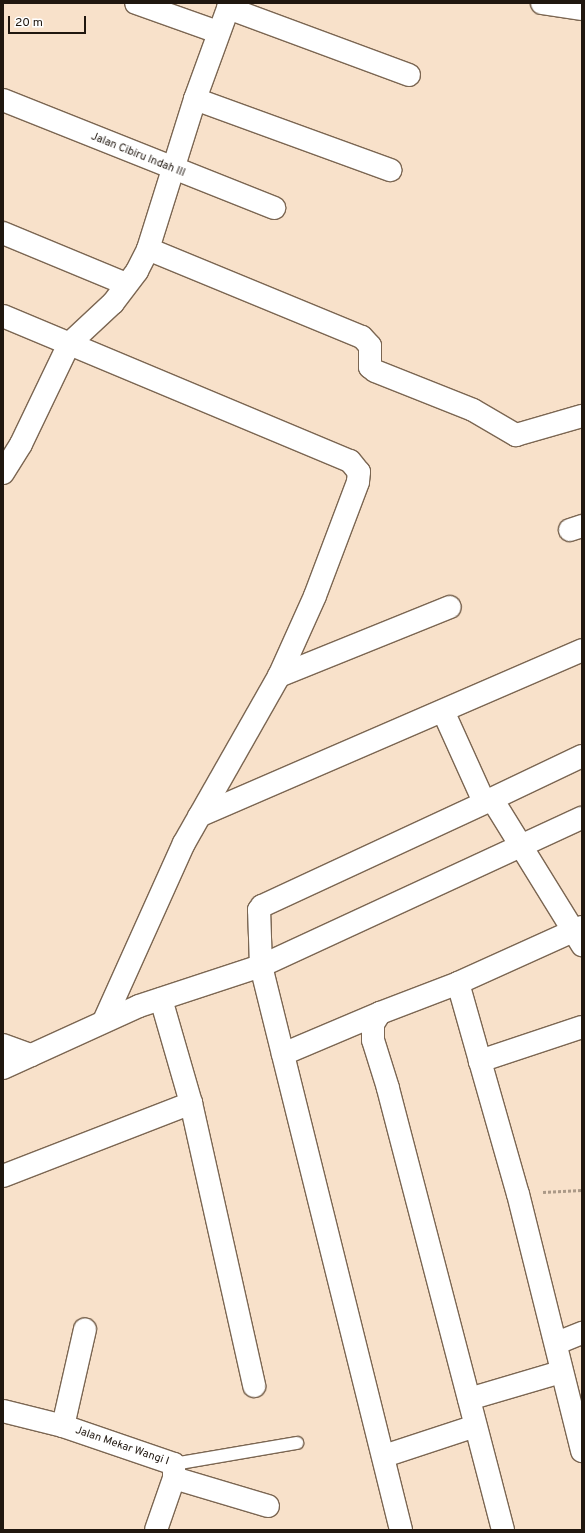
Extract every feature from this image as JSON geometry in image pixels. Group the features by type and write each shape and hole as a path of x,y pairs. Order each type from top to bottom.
{"street":[{"path":"136,3 218,32"},
{"path":"542,3 582,9"},
{"path":"3,473 21,444 69,344 113,303 148,249 195,98 218,32 229,6 409,75"},
{"path":"195,98 390,170"},
{"name":"Jalan Cibiru Indah III","path":"3,100 274,208"},
{"path":"3,233 126,284"},
{"path":"148,249 362,337 370,346 370,367 375,371 473,410 516,435 582,416"},
{"path":"3,316 350,462 359,472 358,482 315,596 279,676 199,816 104,1021"},
{"path":"279,676 450,607"},
{"path":"199,816 582,650"},
{"path":"283,1054 380,1013 580,934 522,844 488,800 443,711"},
{"path":"401,1530 384,1456 260,966 259,910 262,906 582,756"},
{"path":"3,1068 104,1021 160,999 260,966 522,844 582,818"},
{"path":"458,983 518,1194 557,1343 561,1372 582,1451"},
{"path":"160,999 191,1103 254,1386"},
{"path":"380,1013 372,1024 373,1040 388,1088 503,1530"},
{"path":"480,1060 582,1027"},
{"path":"3,1045 31,1055"},
{"path":"3,1176 191,1103"},
{"path":"63,1426 84,1329"},
{"path":"557,1343 582,1333"},
{"path":"469,1399 561,1372"},
{"name":"Jalan Mekar Wangi I","path":"3,1411 63,1426 174,1471 156,1530"},
{"path":"384,1456 475,1426"},
{"path":"174,1471 268,1506"}],"lane":[{"path":"174,1471 297,1443"}],"path":[{"path":"518,1194 582,1190"}]}
